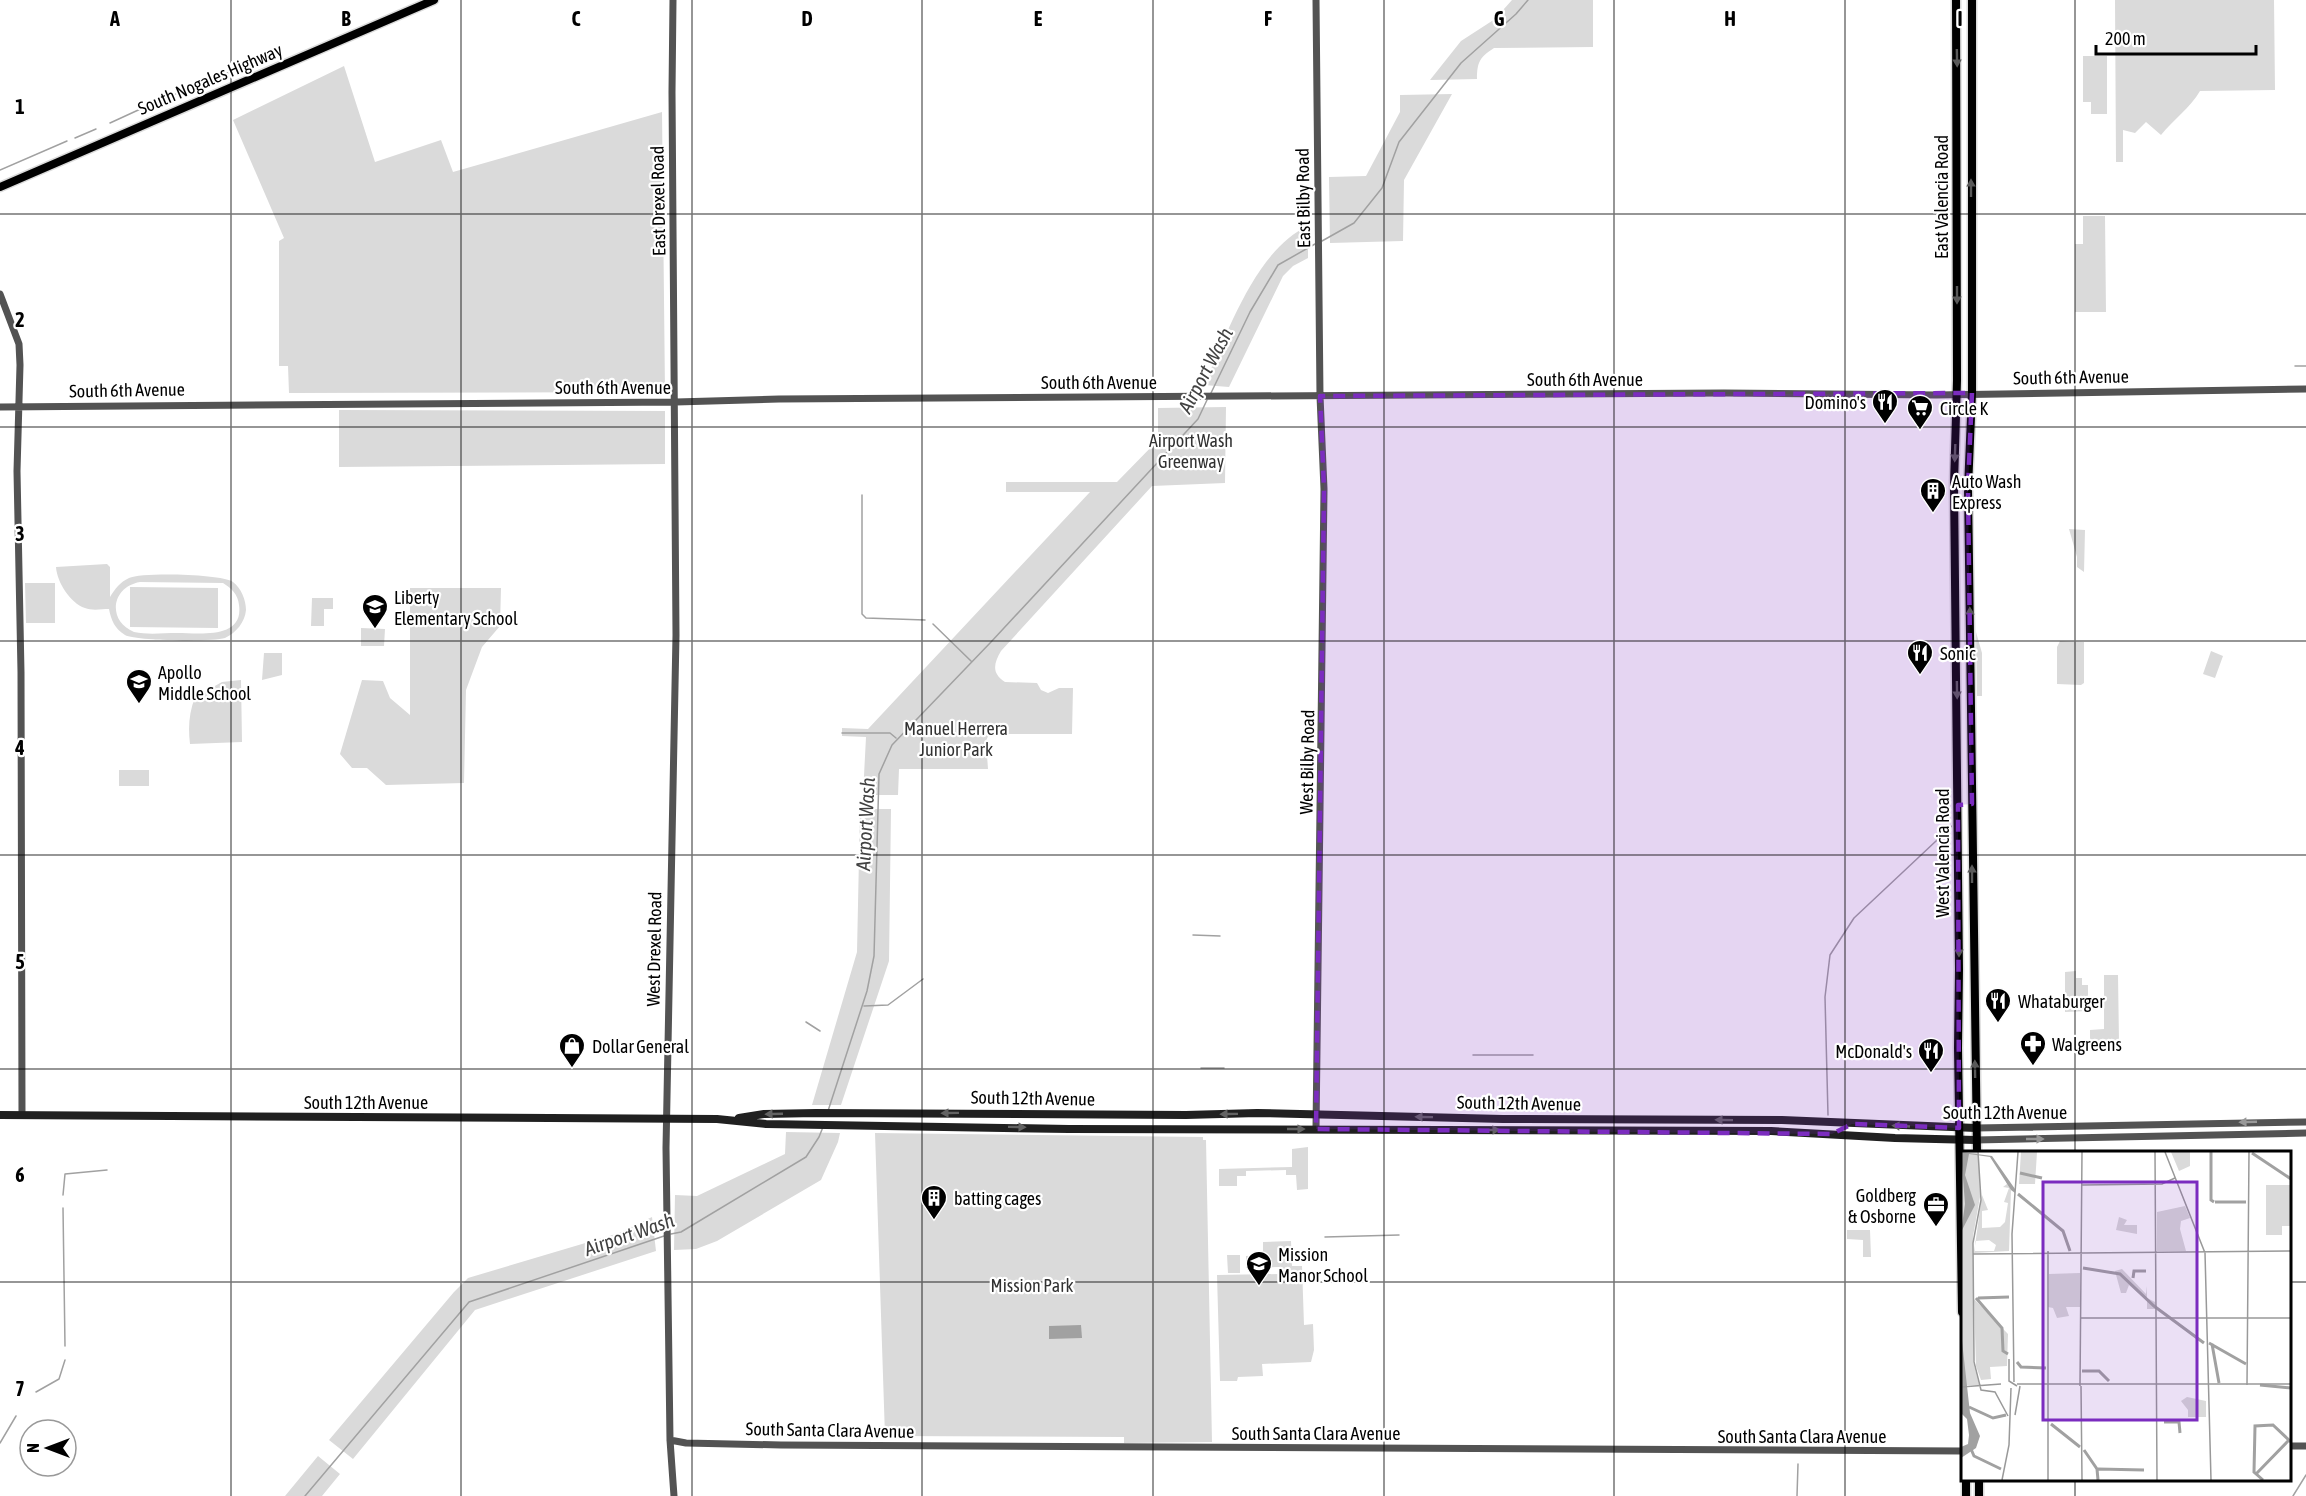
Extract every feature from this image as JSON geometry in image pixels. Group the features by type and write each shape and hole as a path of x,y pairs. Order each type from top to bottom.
{"main road":[{"name":"South Nogales Highway","path":"0,187 434,0"},
{"name":"East Valencia Road","path":"1956,0 1957,394"},
{"name":"East Valencia Road","path":"1972,0 1972,393"},
{"path":"1957,217 1971,217"},
{"name":"West Valencia Road","path":"1972,393 1968,488 1977,1151"},
{"name":"West Valencia Road","path":"1957,394 1954,485 1961,1255"},
{"path":"1958,804 1972,804"},
{"path":"1959,969 1973,969"},
{"name":"South 12th Avenue","path":"732,1120 764,1114 816,1113 1317,1114 1503,1119 1748,1120 1976,1128"},
{"path":"1207,1114 1207,1129"},
{"name":"South 12th Avenue","path":"0,1115 666,1119 732,1120 766,1124 1207,1129 1772,1131 1976,1140"},
{"path":"1832,1134 1845,1130 1848,1123"}],"street":[{"name":"East Drexel Road","path":"673,0 676,402"},
{"name":"East Bilby Road","path":"1316,0 1320,396"},
{"path":"0,294 19,344 20,407 17,471 21,690 22,1115"},
{"name":"South 6th Avenue","path":"0,407 676,402 780,399 1957,394 2306,390"},
{"name":"West Bilby Road","path":"1316,1129 1324,489 1320,396"},
{"name":"West Drexel Road","path":"674,1496 670,1440 666,1119 676,646 676,402"},
{"name":"South 12th Avenue","path":"1976,1128 2306,1122"},
{"name":"South 12th Avenue","path":"1976,1140 2306,1133"},
{"name":"South Santa Clara Avenue","path":"670,1440 686,1443 781,1445 1961,1451"}],"highlighted area":[{"path":"1972,393 1968,488 1972,804 1958,805 1959,1128 1852,1124 1832,1134 1316,1129 1324,489 1320,396"}],"green space":[{"path":"1512,0 1593,0 1593,47 1494,48 1480,60 1477,79 1430,80 1461,41 1495,19"},
{"path":"2115,0 2274,0 2275,90 2200,91 2161,135 2146,122 2135,133 2123,130 2123,162 2116,162"},
{"path":"2083,56 2107,56 2107,114 2091,114 2091,102 2083,102"},
{"path":"344,66 375,162 441,140 453,172 662,112 665,392 289,393 288,366 279,366 279,241 284,238 233,120"},
{"path":"1452,94 1404,180 1403,241 1330,243 1329,177 1366,176 1400,112 1400,95"},
{"path":"2083,216 2105,216 2106,312 2075,312 2075,244 2083,244"},
{"name":"Airport Wash Greenway","path":"1308,226 1308,258 1293,266 1283,276 1229,387 1204,385 1233,319 1258,274 1289,238"},
{"name":"Airport Wash Greenway","path":"1226,407 1225,483 1152,486 999,655 995,668 997,675 1005,682 1037,683 1041,690 1048,693 1059,688 1073,688 1072,734 1007,734 996,731 989,734 986,741 988,769 899,769 898,795 863,795 866,737 842,736 842,728 868,729 1090,492 1006,492 1006,482 1117,482 1158,440 1158,408"},
{"path":"339,410 665,411 665,464 339,467"},
{"path":"2069,529 2085,530 2084,572 2077,567 2077,557"},
{"path":"107,564 110,567 110,597 123,582 137,576 182,575 226,579 233,582 241,591 246,610 244,619 233,633 225,638 174,640 132,637 125,635 116,627 109,609 88,609 74,602 62,585 56,567","holes":["140,582 223,583 236,595 239,616 234,624 218,632 150,634 134,632 125,627 116,613 118,597 123,590"]},
{"path":"25,583 55,583 55,623 26,623"},
{"path":"130,587 218,588 218,628 130,627"},
{"path":"410,588 501,588 500,626 482,647 466,690 464,783 386,785 367,768 352,768 340,754 362,680 383,681 390,698 410,715"},
{"path":"312,598 333,598 333,609 324,609 324,626 311,626"},
{"path":"361,628 385,629 384,646 361,646"},
{"path":"1976,632 1982,653 1982,696 1977,696"},
{"path":"2060,641 2084,642 2084,683 2081,685 2057,684 2057,647"},
{"path":"2211,651 2223,656 2215,678 2203,674"},
{"path":"264,653 282,653 282,675 262,680"},
{"path":"241,680 242,742 190,744 191,709 195,697 222,682"},
{"path":"119,770 149,770 149,786 119,786"},
{"path":"860,809 891,809 889,961 841,1105 812,1105 857,952"},
{"path":"2076,971 2076,978 2082,978 2082,985 2088,985 2088,1011 2065,1012 2065,972"},
{"path":"2104,975 2118,975 2119,1042 2090,1043 2090,1030 2104,1029"},
{"path":"786,1132 840,1133 821,1180 717,1241 696,1249 674,1250 675,1195 697,1196 785,1154"},
{"name":"Mission Park","path":"875,1133 1203,1137 1203,1140 1206,1140 1212,1442 1124,1443 1124,1437 885,1436"},
{"path":"1308,1147 1308,1189 1297,1190 1296,1175 1286,1175 1286,1170 1246,1171 1246,1176 1237,1176 1237,1186 1219,1186 1219,1169 1292,1167 1292,1149"},
{"path":"652,1217 656,1251 475,1310 353,1459 329,1440 468,1278 619,1233"},
{"path":"1847,1230 1870,1230 1871,1257 1863,1257 1863,1240 1847,1239"},
{"path":"1291,1241 1292,1266 1302,1266 1304,1325 1313,1324 1314,1350 1311,1362 1262,1364 1263,1376 1238,1377 1237,1381 1220,1381 1217,1275 1279,1274 1279,1267 1246,1268 1246,1256 1263,1255 1263,1242"},
{"path":"1227,1255 1240,1255 1240,1273 1228,1273"},
{"path":"318,1456 340,1474 322,1496 285,1496"}],"shaded area":[{"path":"1081,1325 1082,1338 1049,1339 1049,1326"}],"waterway":[{"name":"Airport Wash","path":"1322,241 1354,223 1382,188 1399,142 1461,63 1516,14 1528,0"},
{"path":"199,84 230,72"},
{"path":"155,102 189,89"},
{"path":"110,123 147,106"},
{"path":"75,138 96,129"},
{"path":"0,170 67,141"},
{"name":"Airport Wash","path":"1211,393 1250,312 1278,265 1315,244"},
{"path":"2295,366 2306,366"},
{"name":"Airport Wash","path":"828,1111 867,991 874,956 879,774 892,745 1198,419 1207,400"},
{"path":"862,495 862,614 866,618 925,620"},
{"path":"933,624 971,661"},
{"path":"842,733 890,733 896,738"},
{"path":"1828,1115 1825,997 1830,955 1854,918 1952,826"},
{"path":"1193,935 1220,936"},
{"path":"864,1006 888,1005 923,979"},
{"path":"806,1022 820,1031"},
{"path":"674,1051 686,1052"},
{"path":"1473,1055 1533,1055"},
{"path":"1201,1068 1224,1068"},
{"name":"Airport Wash","path":"671,1234 681,1232 806,1157 823,1127"},
{"path":"63,1195 65,1174 107,1170"},
{"path":"63,1208 65,1346"},
{"path":"1325,1237 1399,1235"},
{"name":"Airport Wash","path":"305,1496 469,1302 664,1236"},
{"path":"36,1392 59,1379 65,1360"},
{"path":"0,1443 16,1416"},
{"path":"1797,1496 1798,1464"},
{"path":"2293,1496 2306,1475"}],"place":[{"name":"Domino's","path":"1885,425"},
{"name":"Circle K","path":"1920,431"},
{"name":"Auto Wash Express","path":"1933,514"},
{"name":"Liberty Elementary School","path":"375,630"},
{"name":"Sonic","path":"1920,676"},
{"name":"Apollo Middle School","path":"139,705"},
{"name":"Whataburger","path":"1998,1024"},
{"name":"Walgreens","path":"2033,1067"},
{"name":"Dollar General","path":"572,1069"},
{"name":"McDonald's","path":"1931,1074"},
{"name":"batting cages","path":"934,1221"},
{"name":"Goldberg & Osborne","path":"1936,1228"},
{"name":"Mission Manor School","path":"1259,1287"}],"park label":[{"name":"Manuel Herrera Junior Park","path":"956,738"}]}
